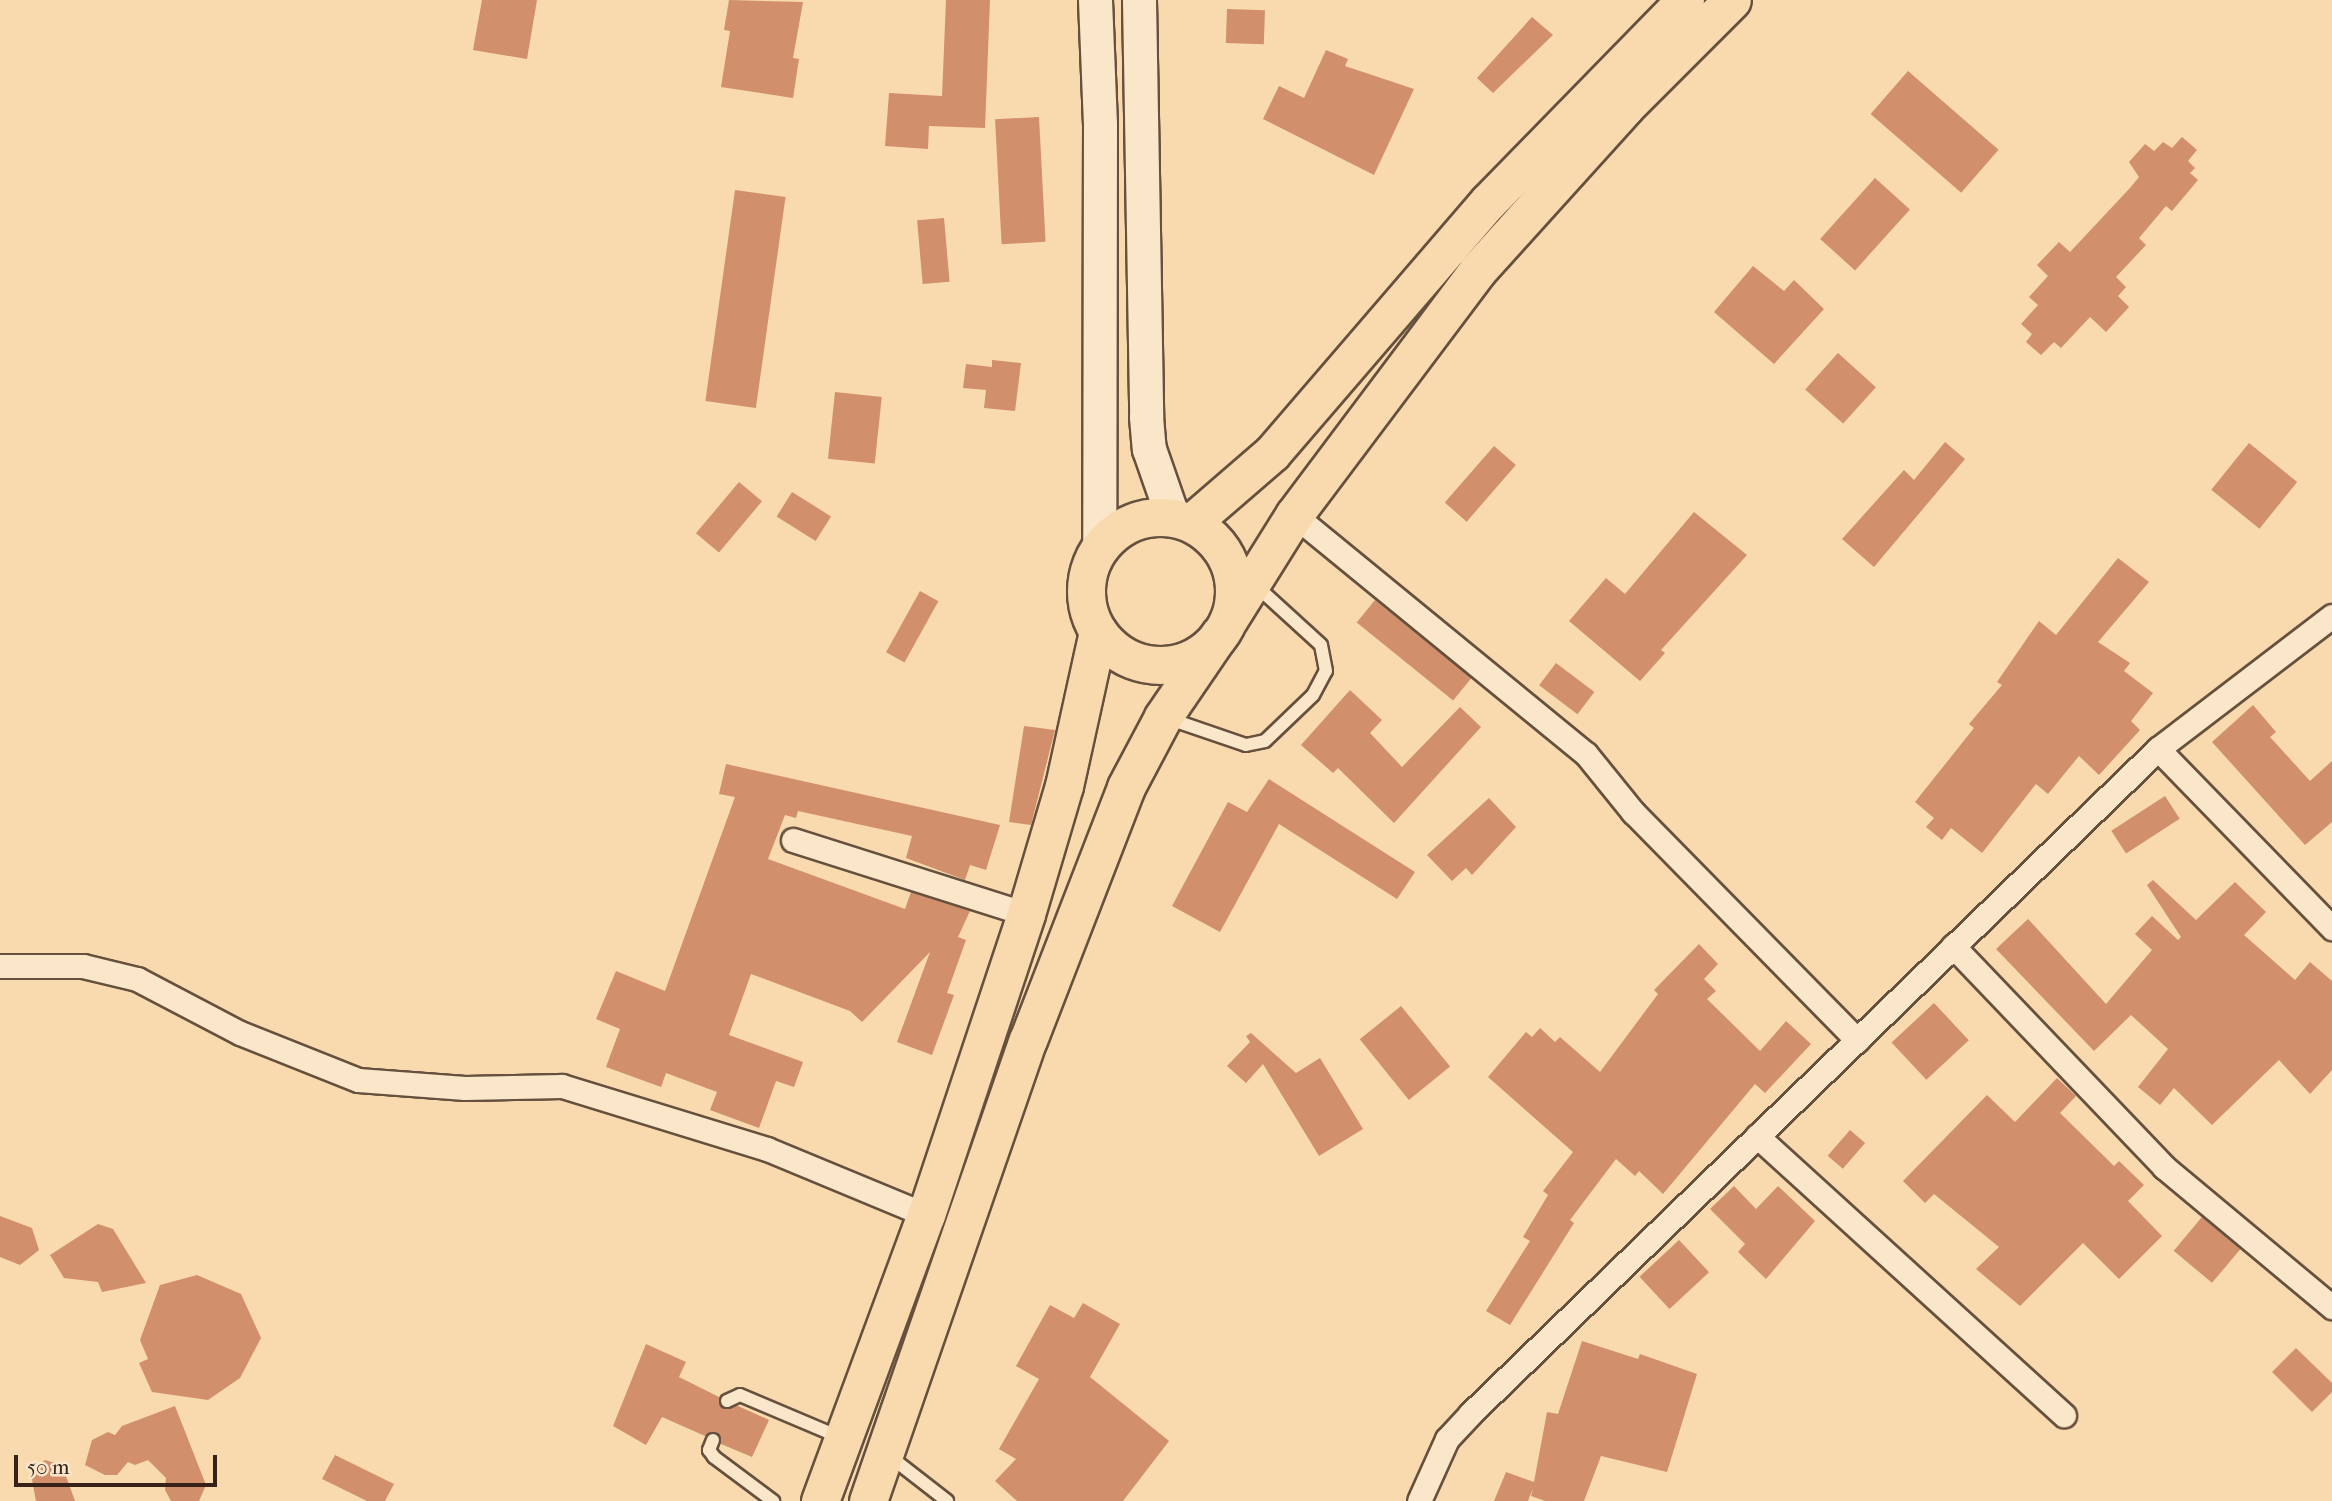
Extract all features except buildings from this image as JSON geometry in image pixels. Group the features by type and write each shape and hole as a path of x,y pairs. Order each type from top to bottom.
{"main road":[{"path":"1095,0 1100,124 1099,550 1088,576 1087,605 1098,632 1113,649 1157,665 1181,662 1202,652 1224,627 1234,582 1230,564 1207,533 1182,520 1149,449 1146,417 1139,0"},
{"path":"1099,550 1124,527 1182,520 1272,453 1488,202 1685,0"},
{"path":"868,1501 1028,1040 1126,787 1163,717 1224,627 1250,581 1294,515 1477,271 1625,107 1732,0"},
{"path":"820,1501 926,1215 1026,914 1064,786 1098,632"}],"street":[{"path":"1294,515 1586,754 1633,812 1857,1040"},
{"path":"1419,1501 1447,1439 1470,1414 1952,946 2158,749 2332,616"},
{"path":"2158,749 2332,928"},
{"path":"793,840 1026,914"},
{"path":"1952,946 2164,1167 2332,1307"},
{"path":"0,966 83,966 137,979 240,1033 358,1080 465,1088 562,1086 767,1149 926,1215"},
{"path":"1757,1136 2064,1415"}],"lane":[{"path":"1163,717 1246,745 1265,741 1312,695 1326,671 1321,645 1250,581"},
{"path":"727,1401 740,1395 843,1439"},
{"path":"712,1440 709,1450 714,1457 773,1501"},
{"path":"885,1453 947,1501"}]}
